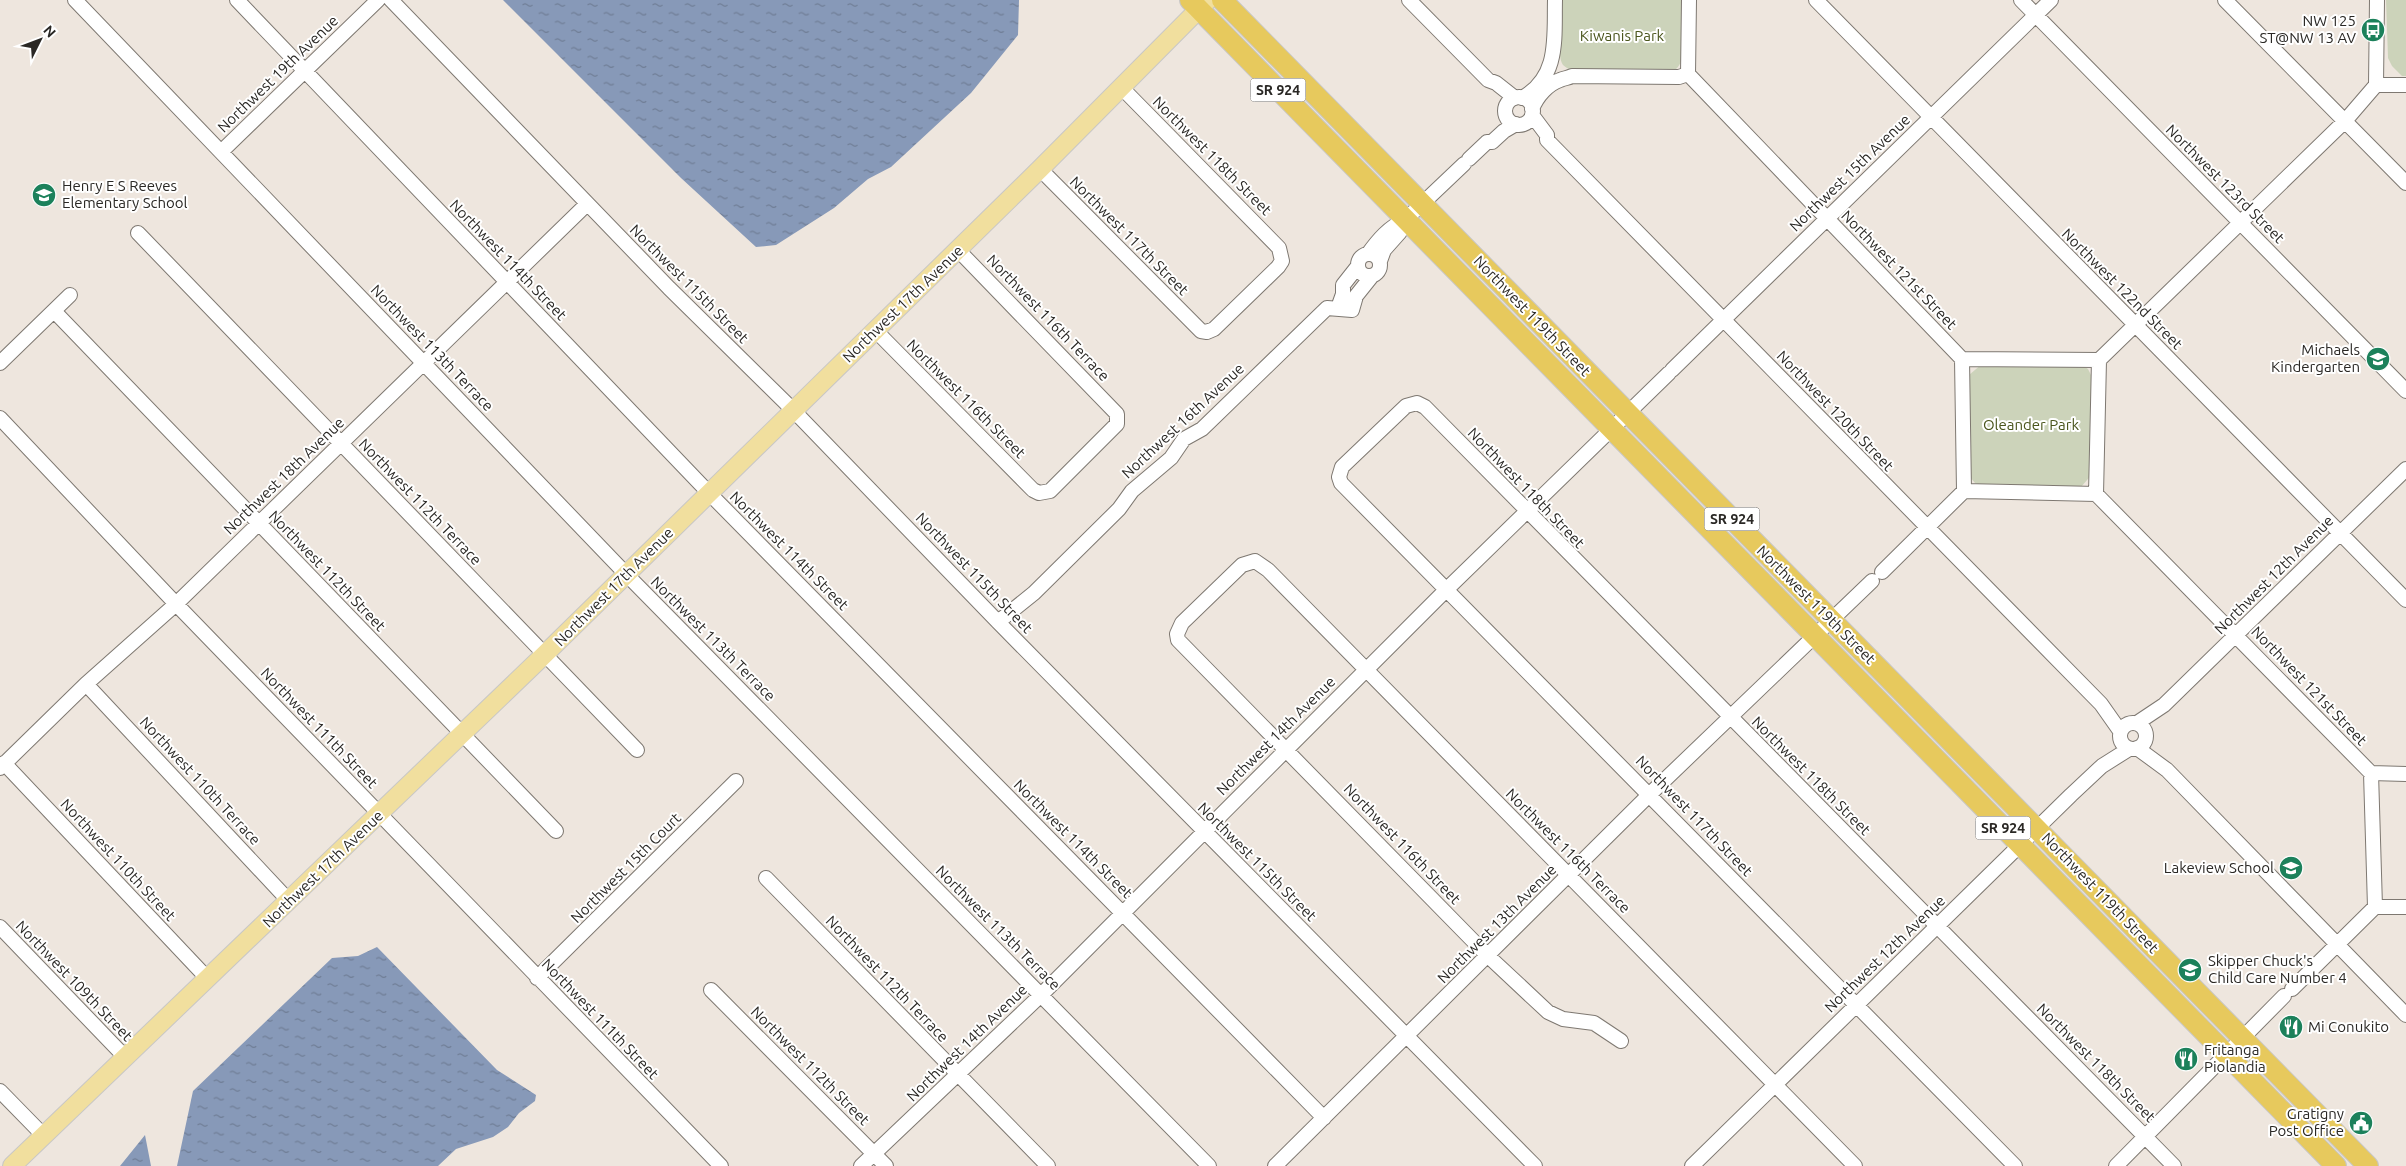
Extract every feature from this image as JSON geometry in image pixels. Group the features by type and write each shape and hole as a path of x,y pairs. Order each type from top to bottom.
{"highway":[{"name":"Northwest 119th Street","path":"1222,0 2368,1166"},
{"name":"Northwest 119th Street","path":"1199,3 1405,220 2336,1166"}],"main road":[{"name":"Northwest 17th Avenue","path":"12,1166 380,815 876,331 1121,87 1199,3"}],"street":[{"name":"Northwest 113th Terrace","path":"75,0 626,574 1210,1166"},
{"name":"Northwest 114th Street","path":"238,0 709,493 1324,1118"},
{"name":"Northwest 19th Avenue","path":"222,151 378,0"},
{"name":"Northwest 115th Street","path":"390,0 587,204 794,410 998,622 1535,1166"},
{"name":"Northwest 120th Street","path":"1410,0 1488,80 1496,83 1519,111 1547,135 1547,140 2406,1015"},
{"path":"1519,111 1545,78 1554,55 1555,0"},
{"path":"1519,111 1559,80 1572,76 1679,77 1688,74 1689,0"},
{"name":"Northwest 122nd Street","path":"1816,0 2406,600"},
{"name":"Northwest 123rd Street","path":"2021,0 2406,391"},
{"name":"Northwest 15th Avenue","path":"1627,413 2051,0"},
{"path":"2226,0 2406,183"},
{"path":"2099,360 1962,359 1964,491 2096,494 2099,360 2345,121 2376,86 2377,0"},
{"path":"1554,55 1562,69 1572,76"},
{"name":"Northwest 121st Street","path":"1688,74 1962,359"},
{"path":"2376,86 2406,85"},
{"name":"Northwest 118th Street","path":"1121,87 1280,248 1282,261 1278,267 1214,329 1208,332 1196,326"},
{"name":"Northwest 16th Avenue","path":"998,622 1034,593 1113,515 1132,491 1171,458 1184,439 1202,429 1332,308 1336,291 1343,287 1358,266 1360,260 1374,258 1384,250 1401,231 1405,220 1487,142 1492,142 1504,131 1519,111"},
{"name":"Northwest 117th Street","path":"1040,169 1196,326"},
{"name":"Northwest 18th Avenue","path":"2,766 86,684 176,604 587,204"},
{"name":"Northwest 112th Terrace","path":"138,233 342,442 544,655 638,750"},
{"name":"Northwest 116th Terrace","path":"958,250 1114,409 1118,418 1117,424 1050,491 1039,493 1033,490"},
{"name":"Northwest 16th Avenue","path":"1332,308 1352,310 1356,296 1380,269 1374,258"},
{"path":"1358,266 1364,275 1372,276"},
{"path":"1343,287 1356,296"},
{"path":"0,363 70,295"},
{"name":"Northwest 112th Street","path":"54,312 556,831"},
{"name":"Northwest 116th Street","path":"876,331 1033,490"},
{"name":"Northwest 117th Street","path":"1425,407 1417,402 1406,406 1342,467 1338,477 2015,1166"},
{"name":"Northwest 118th Street","path":"1425,407 2174,1166"},
{"name":"Northwest 14th Avenue","path":"861,1166 1041,995 1286,748 1627,413"},
{"name":"Northwest 111th Street","path":"0,418 176,604 721,1166"},
{"name":"Northwest 12th Avenue","path":"1694,1165 2406,469"},
{"name":"Northwest 13th Avenue","path":"1275,1166 1650,794 1832,621 1926,526 1964,491"},
{"name":"Northwest 121st Street","path":"2096,494 2371,772"},
{"name":"Northwest 116th Terrace","path":"1255,560 1268,570 1367,669 1856,1166"},
{"name":"Northwest 116th Street","path":"1255,560 1242,565 1182,623 1177,634 1178,640 1488,955 1548,1012 1563,1020 1594,1023 1621,1041"},
{"name":"Northwest 110th Terrace","path":"86,684 289,901"},
{"name":"Northwest 110th Street","path":"2,766 208,979"},
{"path":"2116,1166 2375,906 2371,772 2406,774"},
{"name":"Northwest 15th Court","path":"538,978 736,780"},
{"name":"Northwest 112th Terrace","path":"766,878 1048,1166"},
{"path":"2375,906 2406,907"},
{"name":"Northwest 109th Street","path":"0,927 126,1058"},
{"name":"Northwest 112th Street","path":"711,990 886,1166"},
{"path":"0,1090 44,1136"}],"green space":[{"name":"Kiwanis Park","path":"1560,0 1684,0 1685,38 1680,65 1675,70 1578,71 1566,67 1563,65 1560,53"},
{"path":"2386,0 2406,0 2406,76 2402,76 2392,66 2388,58"},
{"name":"Oleander Park","path":"1982,364 2082,365 2088,369 2092,377 2094,472 2081,487 1984,486 1975,483 1970,477 1969,375"}],"water":[{"path":"503,0 1019,0 1018,35 971,93 891,167 868,179 834,208 776,245 756,247 681,178"},
{"path":"377,947 497,1070 536,1095 535,1101 519,1113 508,1127 493,1137 456,1149 438,1166 177,1166 193,1091 332,958 358,956"},
{"path":"145,1135 151,1166 120,1166"}],"place":[{"name":"NW 125 ST@NW 13 AV","path":"2373,30"},
{"name":"Henry E S Reeves Elementary School","path":"44,195"},
{"name":"Michaels Kindergarten","path":"2378,359"},
{"name":"Lakeview School","path":"2291,868"},
{"name":"Skipper Chuck's Child Care Number 4","path":"2190,970"},
{"name":"Mi Conukito","path":"2291,1027"},
{"name":"Fritanga Piolandia","path":"2186,1059"},
{"name":"Gratigny Post Office","path":"2361,1123"}]}
